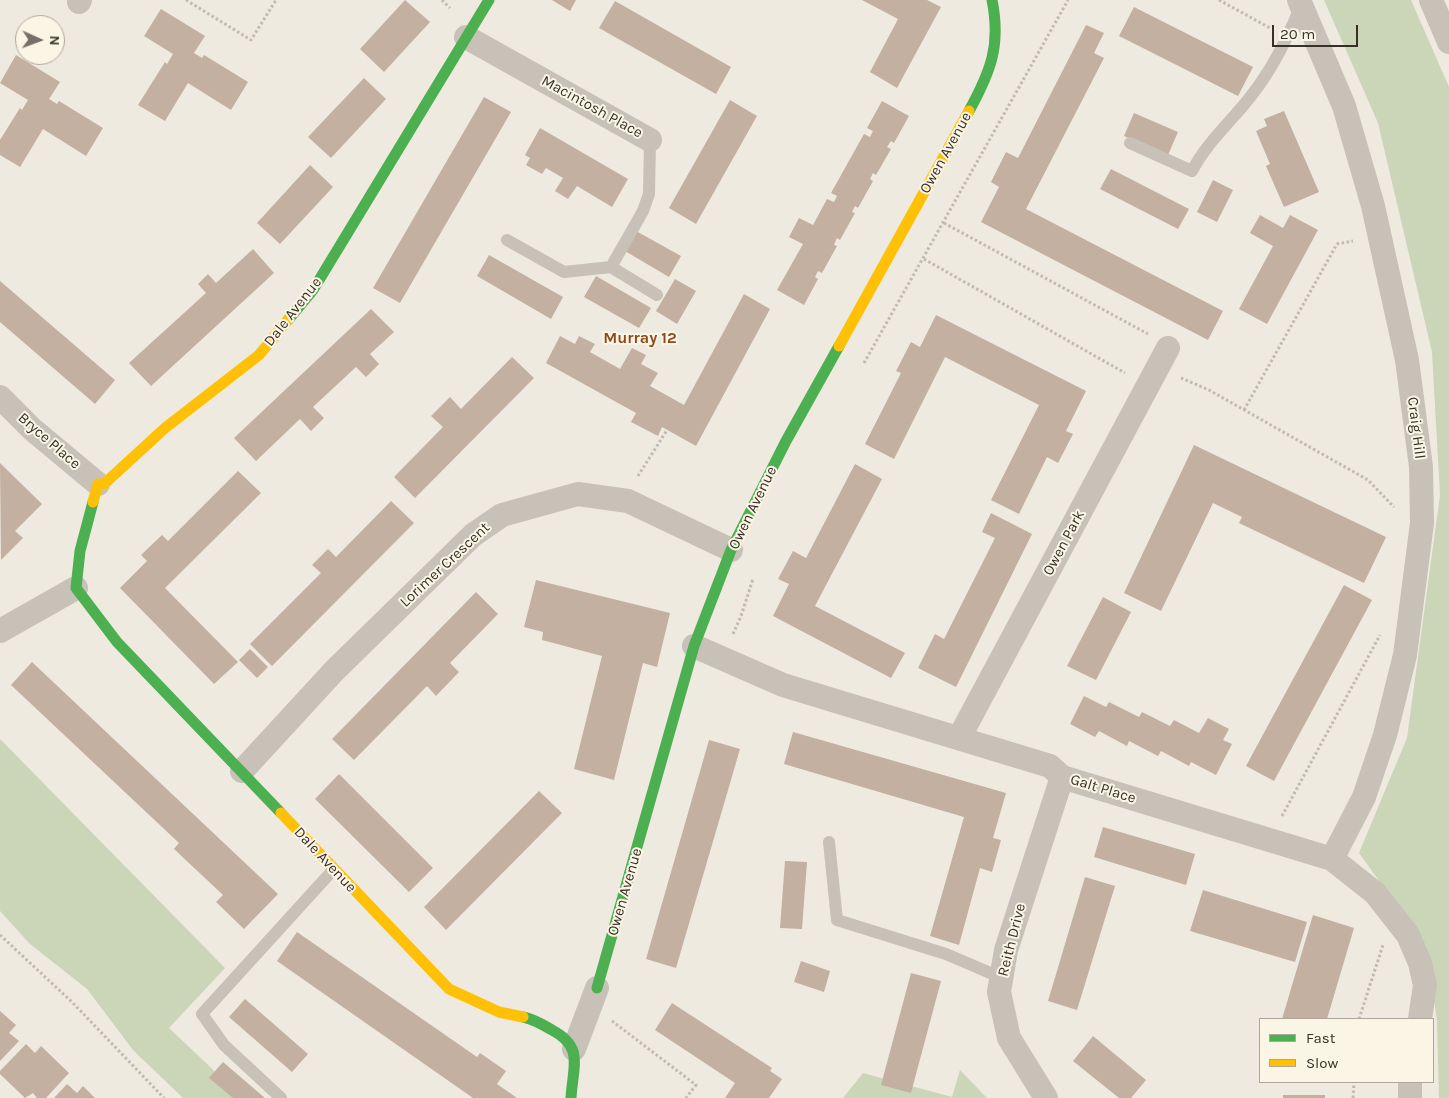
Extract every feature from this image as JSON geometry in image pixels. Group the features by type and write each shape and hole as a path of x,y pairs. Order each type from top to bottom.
{"street":[{"name":"Dale Avenue","path":"98,484 104,484 165,428 259,355 313,290 489,0"},
{"name":"Owen Avenue","path":"574,1049 594,996 694,646 731,550 786,442 972,106 994,62 998,24 992,0"},
{"path":"1431,0 1449,42"},
{"name":"Craig Hill","path":"1300,2 1344,106 1373,206 1407,360 1421,468 1421,534 1405,656 1385,735 1364,797 1332,859"},
{"name":"Macintosh Place","path":"466,37 650,140"},
{"name":"Owen Park","path":"959,738 1158,367"},
{"name":"Bryce Place","path":"0,397 32,429 98,484"},
{"path":"0,631 76,588 80,551 98,484"},
{"name":"Lorimer Crescent","path":"242,771 334,671 480,530 502,515 578,494 628,501 731,550"},
{"name":"Dale Avenue","path":"76,588 117,642 242,771 333,870 449,989 499,1012 532,1020 559,1032 567,1038 574,1049"},
{"name":"Galt Place","path":"694,646 783,685 1050,766 1062,776 1332,859 1375,893 1408,935 1420,962 1425,985 1420,1018"},
{"name":"Reith Drive","path":"1046,1098 1008,1038 999,992 1006,950 1062,776"},
{"path":"571,1098 574,1049"},
{"path":"1410,1083 1410,1098"}],"lane":[{"path":"1130,144 1192,171 1201,154 1269,72 1288,38 1300,2"},
{"name":"Macintosh Place","path":"611,267 643,211 650,194 650,140"},
{"path":"507,240 564,272 611,267 656,295"},
{"path":"829,842 836,920 946,954 1002,978"},
{"path":"281,1098 224,1045 202,1014 333,870"}],"path":[{"path":"186,0 251,40 276,1 271,0"},
{"path":"860,370 1068,0"},
{"path":"1219,0 1288,38"},
{"path":"944,222 1138,327 1158,367"},
{"path":"1244,410 1337,244 1379,235"},
{"path":"924,259 1209,390 1368,480 1421,534"},
{"path":"628,501 631,488 667,430"},
{"path":"722,658 741,616 755,570"},
{"path":"1270,840 1381,632"},
{"path":"1358,1018 1382,947 1395,920"},
{"path":"0,935 72,1002 164,1098"},
{"path":"594,996 696,1085 686,1098"},
{"path":"1353,1098 1354,1083"}],"green space":[{"path":"1324,0 1411,0 1449,87 1449,1098 1439,1098 1437,1021 1426,946 1359,853 1407,738 1440,495 1432,352 1378,123"},
{"path":"0,739 225,968 169,1028 243,1098 183,1098 133,1050 87,989 30,944 0,911"},
{"path":"960,1070 987,1098 843,1098 863,1073 952,1097"}],"building":[{"path":"405,0 430,22 384,72 360,49"},
{"path":"552,0 576,0 570,11"},
{"path":"862,0 927,0 941,7 897,88 870,72 898,19"},
{"path":"615,1 731,67 716,94 599,28"},
{"path":"1134,7 1253,67 1238,96 1119,36"},
{"path":"161,9 205,36 194,53 202,58 204,55 248,82 231,110 188,83 165,121 138,105 165,62 167,64 173,54 144,36"},
{"path":"1086,25 1104,33 1094,53 1104,58 1026,209 1223,311 1208,340 981,222 999,187 991,182 1006,152 1018,158"},
{"path":"15,57 15,65 32,65 60,82 49,99 57,104 59,101 103,128 86,156 43,129 20,167 0,155 0,140 20,108 22,110 28,100 0,83"},
{"path":"364,78 386,99 331,158 308,137"},
{"path":"484,97 511,112 400,303 373,288"},
{"path":"730,100 757,116 696,224 669,208"},
{"path":"882,101 909,116 894,143 891,141 887,147 891,149 876,175 873,173 870,179 873,181 858,208 855,206 852,212 855,213 840,240 837,238 834,245 837,246 822,273 818,271 815,277 818,279 804,305 777,290 803,244 789,237 799,218 813,225 827,199 834,202 837,196 831,193 864,134 870,137 873,131 867,128"},
{"path":"1284,111 1319,192 1284,207 1266,166 1270,164 1256,131 1267,126 1264,119"},
{"path":"1134,113 1178,132 1168,155 1124,136"},
{"path":"540,128 628,179 612,207 577,186 568,199 555,191 563,178 546,168 542,174 526,165 530,158 525,155"},
{"path":"310,165 333,187 280,244 257,223"},
{"path":"1111,169 1189,209 1178,229 1100,189"},
{"path":"1213,180 1233,190 1217,222 1197,212"},
{"path":"1260,215 1283,228 1290,215 1318,230 1267,324 1239,309 1273,246 1250,233"},
{"path":"636,231 681,256 669,277 625,251"},
{"path":"253,249 274,273 151,386 129,363 206,293 198,284 208,274 216,283"},
{"path":"489,255 563,297 551,319 477,276"},
{"path":"596,276 651,308 639,328 584,297"},
{"path":"675,279 696,291 677,324 656,311"},
{"path":"0,281 115,380 95,404 0,322"},
{"path":"744,294 770,309 696,446 662,427 658,436 631,422 636,413 546,363 560,336 575,344 579,336 595,344 590,352 620,369 632,348 646,355 641,364 658,373 650,386 684,405"},
{"path":"371,309 394,332 370,354 379,364 366,377 356,367 313,407 324,418 311,431 300,419 256,461 234,438"},
{"path":"936,315 1086,391 1066,431 1073,434 1058,463 1047,457 1019,514 991,500 1039,405 945,357 894,459 865,444 901,373 896,371 911,342 920,347"},
{"path":"512,357 534,378 415,498 394,477 443,427 431,416 450,397 461,409"},
{"path":"1194,445 1386,537 1364,583 1239,523 1242,517 1213,503 1161,611 1124,593"},
{"path":"0,463 42,504 15,531 23,538 1,560"},
{"path":"855,464 882,479 815,606 905,653 891,678 773,616 789,584 778,579 793,551 806,558"},
{"path":"238,471 261,493 165,588 238,662 214,684 120,588 147,561 141,555 162,535 168,541"},
{"path":"391,501 414,523 272,666 250,644 321,573 312,565 328,549 336,557"},
{"path":"991,513 1032,534 956,687 918,668 935,634 944,639 995,538 982,532"},
{"path":"536,580 670,613 657,667 643,663 614,780 574,769 602,656 542,640 543,632 524,627"},
{"path":"1344,585 1372,600 1274,781 1246,766"},
{"path":"476,592 498,614 450,663 459,672 436,696 427,686 354,760 332,739"},
{"path":"1103,597 1131,612 1096,680 1067,666"},
{"path":"250,649 268,667 257,678 239,660"},
{"path":"32,662 278,894 244,929 216,902 223,895 174,849 179,843 11,685"},
{"path":"1084,696 1106,707 1109,702 1139,717 1142,712 1170,726 1174,720 1199,733 1208,718 1229,729 1223,740 1232,744 1216,775 1191,762 1189,766 1161,751 1158,756 1129,741 1127,746 1099,731 1095,737 1070,724"},
{"path":"793,732 1006,793 993,838 1001,840 992,872 980,868 959,945 930,936 964,817 784,764"},
{"path":"709,740 740,749 676,968 646,959"},
{"path":"339,774 433,868 409,892 315,799"},
{"path":"539,791 562,813 446,930 424,907"},
{"path":"1103,827 1195,854 1186,885 1094,857"},
{"path":"785,861 807,862 802,929 780,928"},
{"path":"1085,877 1115,886 1077,1010 1048,1001"},
{"path":"1203,890 1307,922 1295,962 1190,931"},
{"path":"1313,915 1354,928 1327,1018 1282,1018"},
{"path":"297,932 477,1057 480,1053 506,1071 497,1084 517,1098 473,1098 277,961"},
{"path":"801,961 830,971 824,992 794,982"},
{"path":"911,973 941,981 911,1093 881,1085"},
{"path":"245,999 308,1054 292,1072 229,1017"},
{"path":"672,1003 772,1068 770,1071 782,1079 769,1098 725,1098 735,1083 655,1030"},
{"path":"0,1011 16,1025 9,1033 19,1041 0,1061"},
{"path":"1093,1036 1146,1080 1131,1098 1119,1098 1073,1061"},
{"path":"26,1044 35,1053 41,1046 69,1073 46,1098 37,1098 33,1093 25,1098 0,1074 0,1071"},
{"path":"223,1062 265,1098 233,1098 209,1078"},
{"path":"67,1084 77,1093 83,1086 95,1098 54,1098"},
{"path":"1283,1095 1325,1095 1325,1098 1283,1098"}],"traffic: fast":[{"path":"288,320 313,290 489,0"},
{"path":"969,111 983,83 992,57 995,31 992,0"},
{"path":"597,988 694,646 731,550 786,441 839,346"},
{"path":"93,502 80,551 76,588 117,642 281,813"},
{"path":"523,1017 545,1026 562,1036 569,1043 573,1050 574,1058 571,1098"}],"traffic: slow":[{"path":"839,346 969,111"},
{"path":"93,502 98,484 104,484 165,428 259,355 288,320"},
{"path":"281,813 449,989 499,1012 523,1017"}],"district":[{"name":"Murray 12","path":"640,338"}]}
